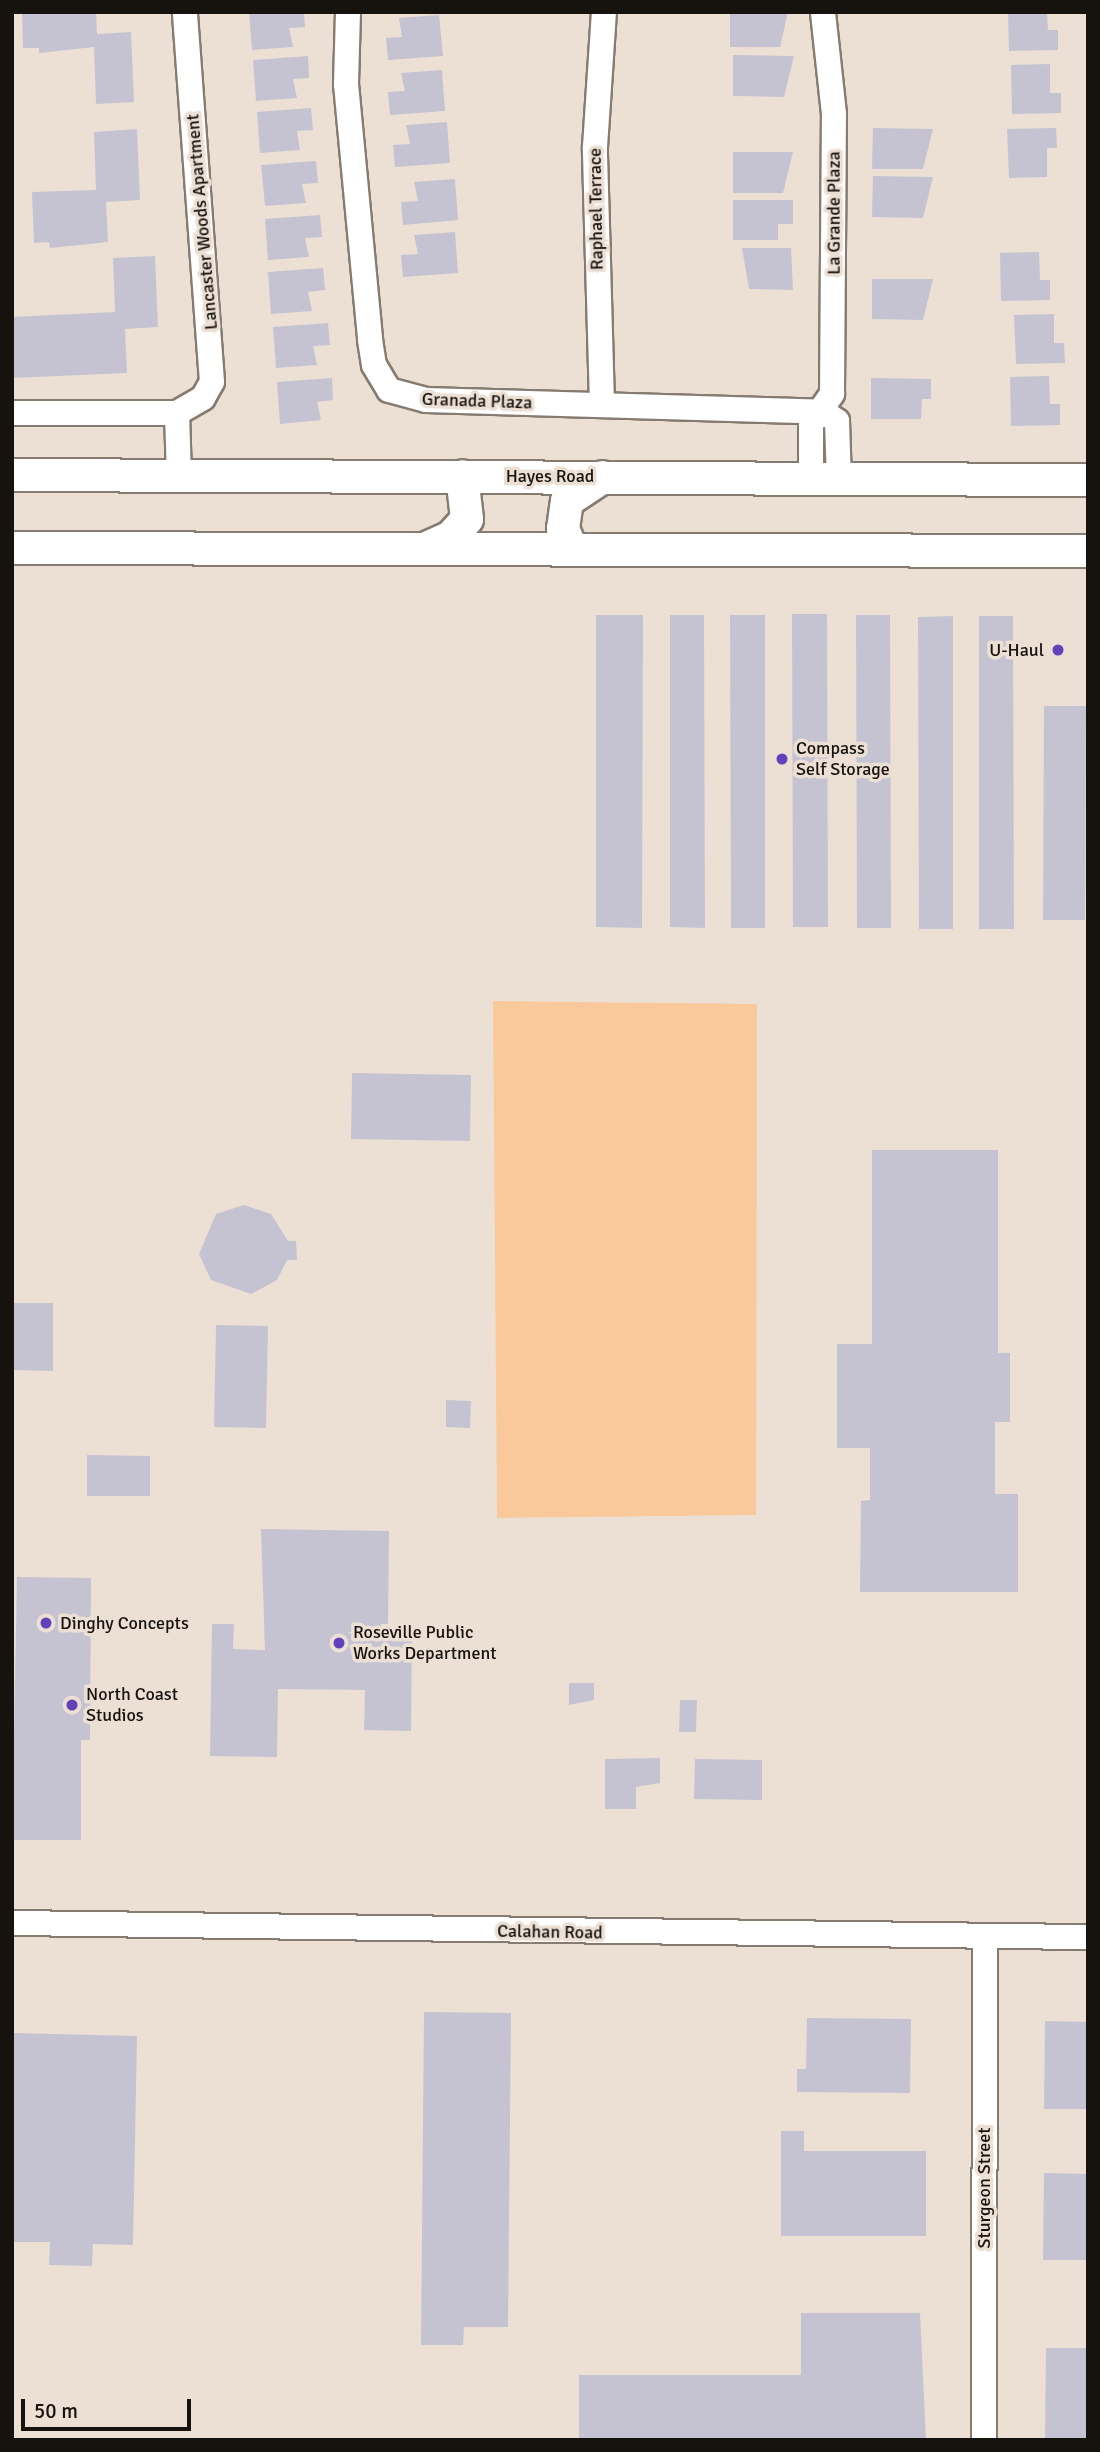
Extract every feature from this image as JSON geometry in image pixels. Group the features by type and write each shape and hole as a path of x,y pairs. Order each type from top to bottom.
{"street":[{"name":"Lancaster Woods Apartment","path":"177,413 203,398 212,382 214,354 185,12"},
{"name":"Granada Plaza","path":"348,12 346,84 370,340 380,381 404,397 426,400 824,412"},
{"name":"Raphael Terrace","path":"602,405 595,147 604,12"},
{"name":"La Grande Plaza","path":"823,12 834,158 832,394 824,412"},
{"path":"824,412 837,421 825,481"},
{"path":"12,413 177,413 179,475"},
{"name":"Hayes Road","path":"12,475 604,477 825,481 1088,480"},
{"path":"423,550 451,537 467,519 462,476"},
{"path":"572,550 563,528 567,501 604,477"},
{"path":"12,548 1088,551"},
{"name":"Calahan Road","path":"12,1923 1088,1937"},
{"name":"Sturgeon Street","path":"984,2440 985,1936"}],"shaded area":[{"path":"493,1001 757,1004 756,1515 497,1518"}],"building":[{"path":"22,12 96,12 97,34 131,32 134,102 96,104 94,47 39,53 39,48 23,48"},
{"path":"249,12 304,12 305,27 289,28 293,47 252,50"},
{"path":"730,12 788,12 780,47 730,47"},
{"path":"1008,12 1047,12 1048,30 1058,30 1058,50 1009,51"},
{"path":"439,15 443,56 388,60 386,38 402,37 399,18"},
{"path":"733,55 794,56 784,97 733,96"},
{"path":"308,56 309,78 293,79 297,98 256,101 253,60"},
{"path":"1050,64 1050,93 1061,93 1061,113 1012,114 1011,65"},
{"path":"442,70 445,111 390,115 388,92 405,91 401,73"},
{"path":"311,108 313,130 297,131 300,150 260,153 257,112"},
{"path":"447,122 450,163 395,167 393,145 410,144 406,125"},
{"path":"873,128 933,129 923,169 872,169"},
{"path":"1056,128 1057,148 1047,148 1047,177 1009,178 1007,129"},
{"path":"137,129 140,200 106,202 108,242 50,248 49,242 34,243 32,192 96,190 94,132"},
{"path":"733,152 793,152 783,193 733,193"},
{"path":"316,161 318,183 302,184 306,203 265,206 261,165"},
{"path":"873,176 933,177 923,218 872,217"},
{"path":"455,179 458,220 403,225 401,202 418,201 414,182"},
{"path":"733,200 793,200 793,224 778,224 778,240 733,240"},
{"path":"320,215 322,237 305,238 309,257 268,260 265,219"},
{"path":"455,232 458,273 403,277 401,255 418,254 414,235"},
{"path":"742,248 791,248 793,290 749,289"},
{"path":"1039,252 1040,280 1050,280 1050,300 1001,301 1000,253"},
{"path":"155,256 158,327 125,329 127,373 12,378 12,317 115,312 113,258"},
{"path":"323,268 325,290 308,292 312,311 271,314 268,272"},
{"path":"872,279 933,279 923,320 872,319"},
{"path":"1054,314 1054,343 1064,343 1065,363 1016,364 1014,315"},
{"path":"328,323 330,345 313,346 317,365 276,368 273,327"},
{"path":"1049,376 1050,404 1060,404 1060,425 1011,426 1010,377"},
{"path":"332,378 333,400 317,402 321,420 280,424 277,382"},
{"path":"871,378 931,379 931,399 922,399 921,419 871,419"},
{"path":"792,614 827,614 828,927 793,927"},
{"path":"596,615 643,615 642,928 596,927"},
{"path":"670,615 704,615 705,928 670,927"},
{"path":"730,615 765,615 765,928 731,928"},
{"path":"856,615 890,615 891,928 857,928"},
{"path":"953,616 953,929 919,929 918,617"},
{"path":"979,616 1013,616 1014,929 979,929"},
{"path":"1044,706 1086,706 1085,920 1043,920"},
{"path":"352,1073 471,1075 470,1141 351,1139"},
{"path":"872,1150 998,1150 998,1353 1010,1353 1010,1422 995,1422 995,1494 1018,1494 1018,1592 860,1592 861,1501 870,1500 870,1448 837,1448 837,1344 872,1344"},
{"path":"244,1205 271,1214 288,1241 296,1241 297,1260 287,1260 277,1280 251,1294 211,1280 199,1254 216,1214"},
{"path":"13,1303 53,1303 53,1371 12,1370"},
{"path":"216,1325 268,1326 266,1428 214,1427"},
{"path":"446,1400 471,1401 470,1428 446,1427"},
{"path":"87,1455 150,1456 150,1496 87,1496"},
{"name":"Roseville Public Works Department","path":"261,1529 389,1531 388,1624 381,1624 381,1637 412,1637 411,1731 364,1730 365,1690 278,1689 277,1757 210,1756 212,1624 234,1624 233,1649 265,1650"},
{"path":"17,1577 91,1578 90,1740 81,1740 81,1840 12,1840"},
{"path":"569,1683 594,1683 594,1700 569,1705"},
{"path":"680,1700 697,1700 696,1732 679,1732"},
{"path":"660,1758 660,1783 636,1787 636,1809 605,1809 605,1759"},
{"path":"695,1759 762,1760 762,1800 694,1799"},
{"path":"424,2012 511,2013 508,2327 464,2327 463,2345 421,2345"},
{"path":"807,2018 911,2019 910,2093 797,2092 797,2069 806,2069"},
{"path":"1045,2021 1088,2022 1088,2109 1044,2109"},
{"path":"13,2033 137,2036 133,2245 93,2244 92,2266 49,2265 50,2242 12,2242"},
{"path":"781,2131 804,2131 804,2151 926,2151 926,2236 781,2236"},
{"path":"1044,2173 1088,2174 1088,2260 1043,2260"},
{"path":"801,2313 920,2313 926,2440 579,2440 579,2375 801,2375"},
{"path":"1046,2348 1088,2348 1088,2440 1045,2440"}],"place":[{"name":"U-Haul","path":"1058,650"},
{"name":"Compass Self Storage","path":"782,759"},
{"name":"Dinghy Concepts","path":"46,1623"},
{"name":"Roseville Public Works Department","path":"339,1643"},
{"name":"North Coast Studios","path":"72,1705"}]}
